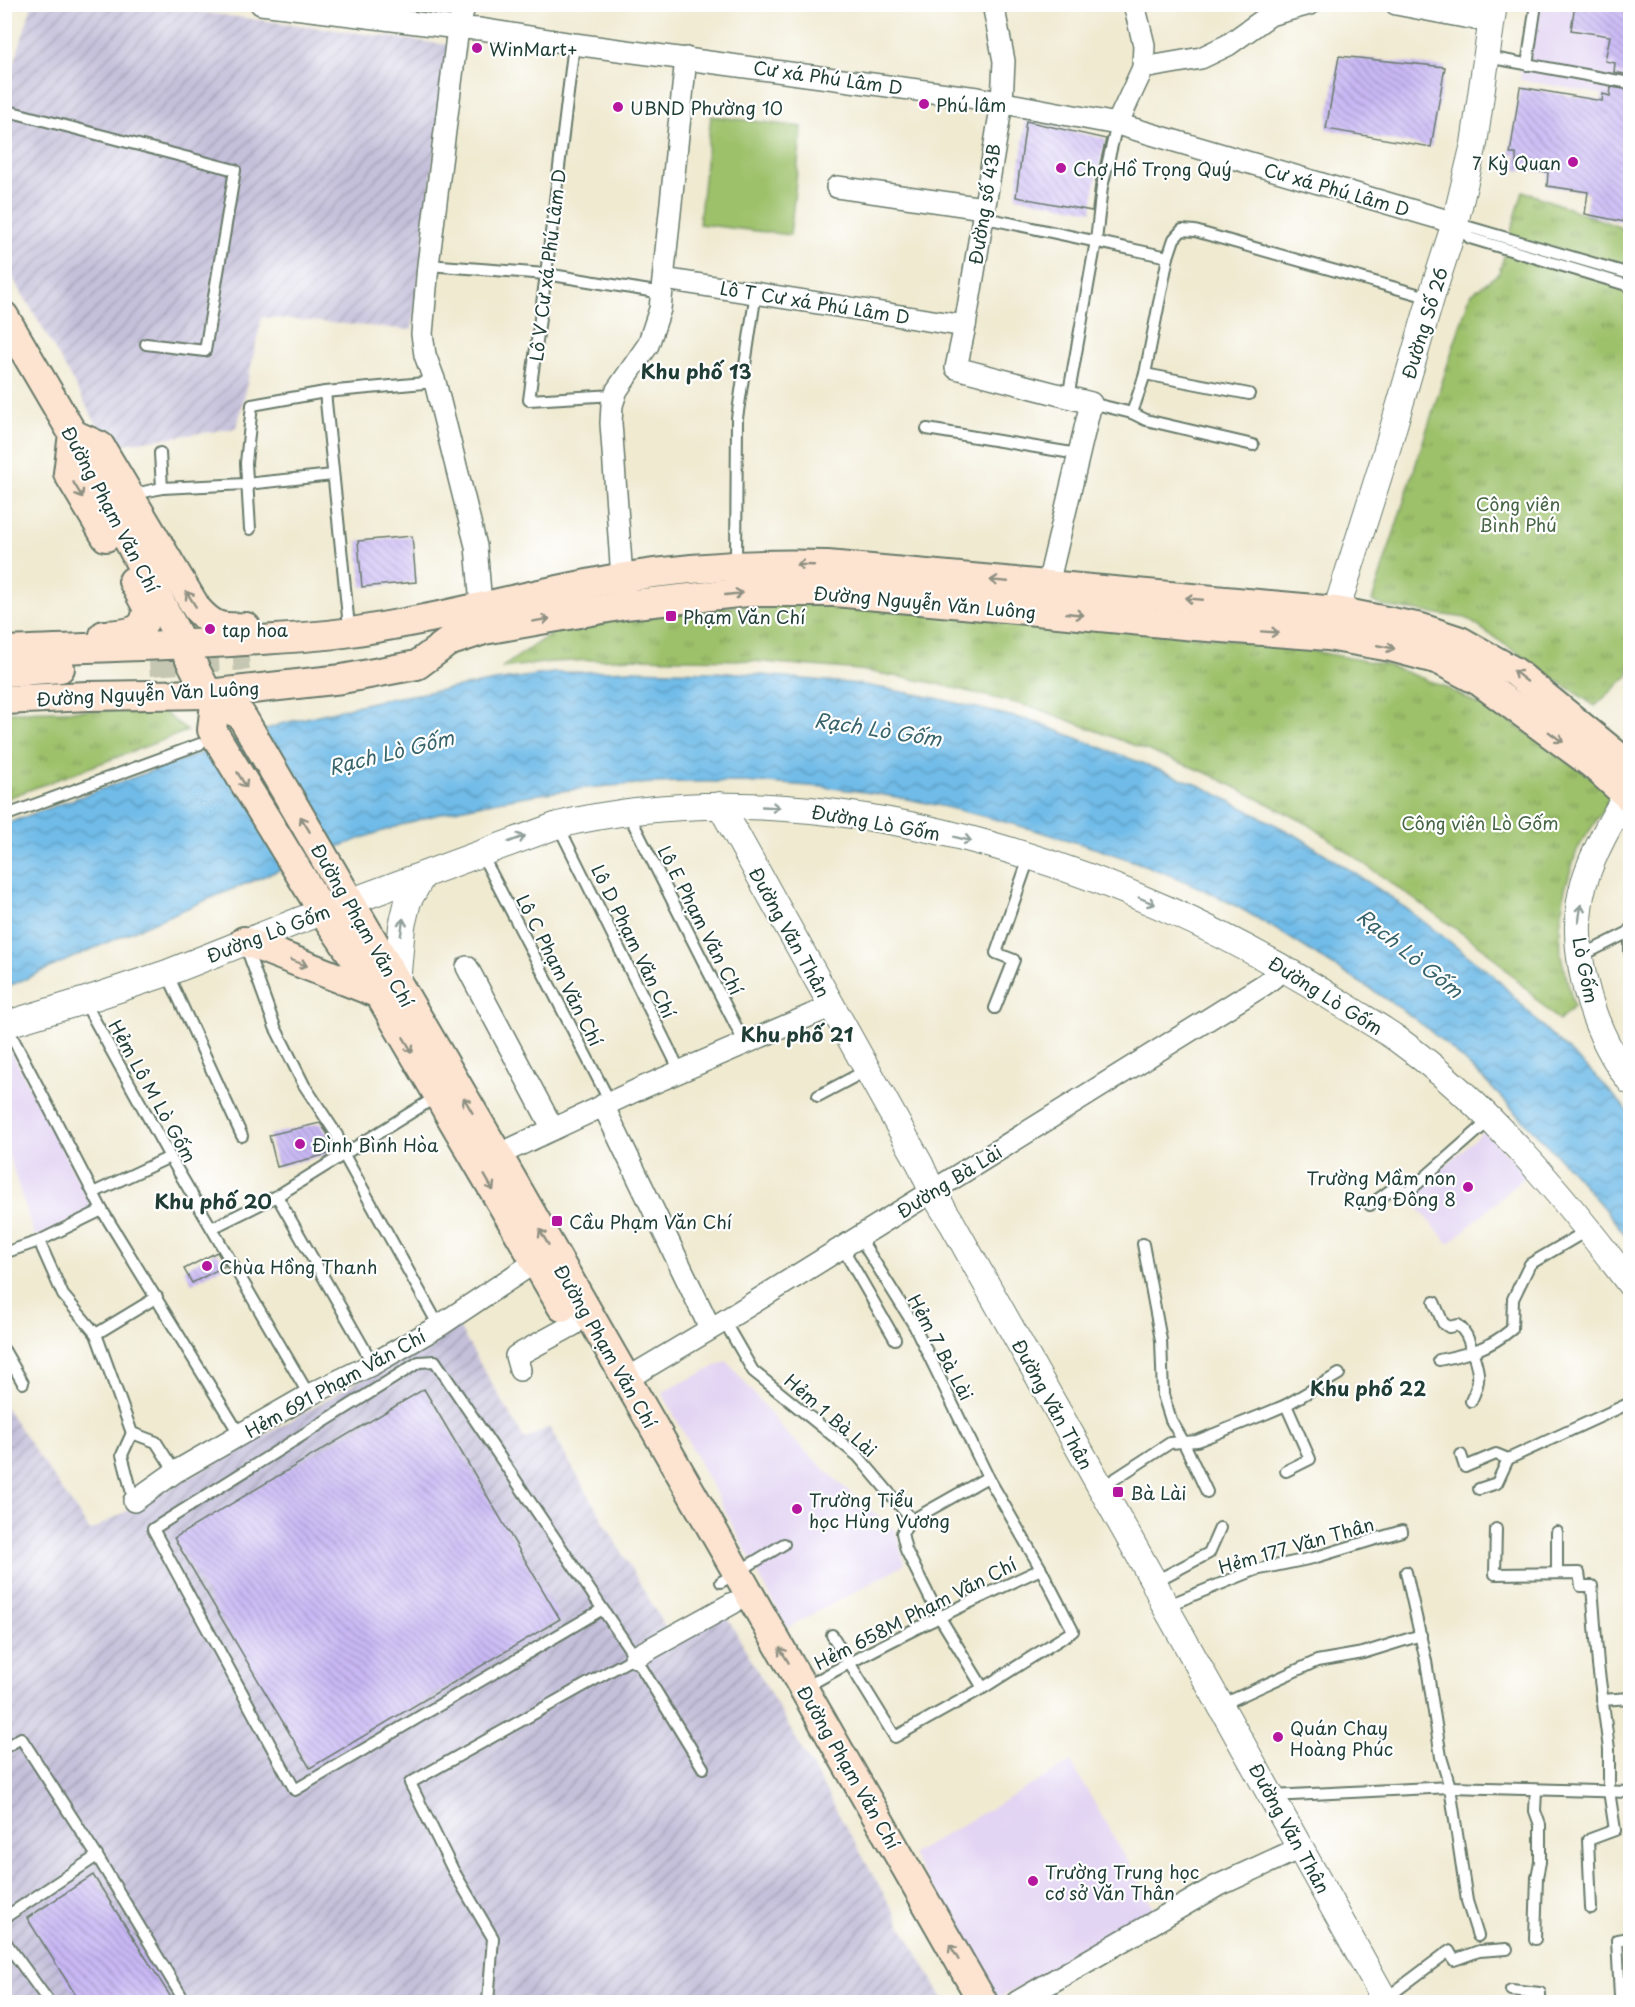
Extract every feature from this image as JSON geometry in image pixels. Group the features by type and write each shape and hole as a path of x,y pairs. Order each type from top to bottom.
{"main road":[{"name":"Đường Phạm Văn Chí","path":"4,316 73,434 182,645 212,698 241,715 335,874 350,902 438,1096 573,1325 618,1384"},
{"path":"4,639 120,634 137,629 144,622 147,607 68,472 73,434 100,446 197,609 209,623 229,628 289,626 420,610 446,629"},
{"name":"Đường Nguyễn Văn Luông","path":"4,651 182,645 344,633 446,629 484,630 623,592 736,566 827,565 1045,598 1332,624 1421,627 1460,641 1515,672 1625,757"},
{"name":"Đường Nguyễn Văn Luông","path":"4,700 88,696 212,698 342,679 417,665 446,629 481,605 623,592 835,592 1045,598"},
{"name":"Đường Nguyễn Văn Luông","path":"1332,624 1391,647 1439,660 1479,681 1629,794"},
{"path":"249,664 301,649 418,627 446,629"},
{"path":"4,672 150,670 4,683"},
{"path":"206,737 212,698"},
{"name":"Đường Phạm Văn Chí","path":"206,737 323,912 388,989 498,1155 618,1384 960,2002"},
{"path":"244,941 388,989"},
{"name":"Đường Phạm Văn Chí","path":"730,1586 804,1688 983,2002"}],"street":[{"name":"Cư xá Phú Lâm D","path":"261,4 312,8 480,29 574,44 1002,102 1118,124 1455,223"},
{"path":"465,4 458,28 428,265 422,334 424,356 435,382 476,546 481,605"},
{"name":"Đường số 43B","path":"993,4 1004,61 1002,102 956,368 1068,398"},
{"path":"1118,124 1143,68 1144,45 1134,4"},
{"path":"1143,68 1201,58 1228,45 1269,10 1310,4"},
{"path":"1401,5 1493,13"},
{"name":"Đường Số 26","path":"1332,624 1455,223 1474,144 1493,13"},
{"path":"623,592 610,423 615,395 648,345 660,309 686,58"},
{"path":"837,187 982,213"},
{"name":"Lô T Cư xá Phú Lâm D","path":"663,286 756,292 965,326"},
{"path":"1045,598 1091,403 1068,398"},
{"name":"Lò Gốm","path":"1629,794 1600,841 1584,884 1577,936 1585,984 1600,1029 1630,1081"},
{"name":"Đường Lò Gốm","path":"5,1024 167,973 244,941 481,853 558,825 593,816 720,806 785,808 858,816 972,841 1030,858 1114,888 1214,931 1319,989 1397,1039 1490,1120 1517,1147 1588,1230 1630,1284"},
{"name":"Đường Văn Thân","path":"720,806 920,1164 932,1191 1154,1582 1165,1606 1385,2001"},
{"path":"388,989 408,901 423,875"},
{"path":"466,967 553,1129"},
{"name":"Đường Bà Lài","path":"618,1384 717,1325 1265,984 1284,969"},
{"path":"498,1155 680,1071 832,1006"},
{"path":"607,1104 717,1325"},
{"name":"Hẻm 691 Phạm Văn Chí","path":"134,1501 175,1472 309,1395 373,1364 439,1326 535,1262"},
{"path":"520,1370 516,1356 573,1325"},
{"path":"635,1657 730,1586"},
{"path":"1017,2002 1215,1887 1300,1848"}],"lane":[{"path":"1527,65 1536,4"},
{"name":"Lô V Cư xá Phú Lâm D","path":"574,44 529,400 615,395"},
{"path":"1487,57 1630,83"},
{"path":"4,110 235,170 205,351 146,344"},
{"path":"1068,398 1102,187 1118,124"},
{"path":"982,213 1095,241 1168,256"},
{"path":"1455,223 1630,274"},
{"path":"1455,223 1470,238 1630,286"},
{"path":"1132,413 1144,374 1168,256 1174,239 1182,230 1195,231 1431,298"},
{"path":"428,265 663,286"},
{"path":"736,566 737,418 756,292"},
{"path":"1144,374 1249,394"},
{"path":"250,529 246,463 252,405 326,392 435,382"},
{"path":"326,392 348,617"},
{"path":"1091,403 1132,413 1146,420 1253,445"},
{"path":"927,429 1078,454"},
{"path":"160,453 162,488"},
{"path":"129,495 162,488 246,484 333,475"},
{"path":"4,816 206,737"},
{"name":"Lô E Phạm Văn Chí","path":"627,812 745,1044"},
{"name":"Lô D Phạm Văn Chí","path":"558,825 680,1071"},
{"name":"Lô C Phạm Văn Chí","path":"481,853 607,1104"},
{"path":"994,1008 1014,960 996,953 1030,858"},
{"path":"1580,957 1630,931 1630,952"},
{"path":"244,941 275,1028 304,1085 337,1135 344,1155 439,1326"},
{"path":"167,973 242,1136"},
{"name":"Hẻm Lô M Lò Gốm","path":"83,1001 170,1157 309,1395"},
{"path":"5,1024 95,1192 102,1210 240,1435"},
{"path":"818,1096 867,1070"},
{"path":"212,1228 277,1196 438,1096"},
{"path":"1370,1205 1395,1187 1408,1192 1490,1120"},
{"path":"95,1192 170,1157"},
{"path":"277,1196 373,1364"},
{"path":"4,1253 39,1241 102,1210"},
{"path":"1439,1360 1473,1353 1498,1341 1512,1329 1513,1299 1530,1264 1588,1230"},
{"path":"39,1241 63,1295 96,1334 132,1433 122,1455 134,1501"},
{"path":"850,1242 895,1339"},
{"name":"Hẻm 7 Bà Lài","path":"850,1242 914,1325 988,1476 1073,1631 983,1688"},
{"path":"1143,1244 1161,1340 1163,1395 1171,1420 1207,1492"},
{"path":"96,1334 157,1297"},
{"path":"1434,1302 1443,1323 1449,1327 1458,1325 1467,1334 1479,1370 1476,1391 1471,1401"},
{"name":"Hẻm 1 Bà Lài","path":"717,1325 753,1371 858,1456 912,1520"},
{"path":"4,1350 23,1383"},
{"path":"601,1610 295,1790 153,1529 419,1362 435,1361 601,1610 635,1657 703,1768"},
{"path":"1100,1488 1170,1443 1197,1441 1286,1405 1339,1374"},
{"path":"1479,1489 1497,1483 1508,1459 1630,1402"},
{"path":"1286,1405 1310,1460 1286,1472"},
{"path":"132,1433 156,1442 175,1472"},
{"path":"1461,1455 1465,1467 1496,1454 1508,1459"},
{"path":"832,1635 895,1737 983,1688 939,1616 906,1550 902,1533 912,1520 988,1476"},
{"path":"1154,1582 1209,1553 1220,1528"},
{"path":"1496,1529 1495,1574 1579,1573 1581,1586 1592,1586 1602,1700 1610,1749 1610,1791 1615,1830 1587,1840 1591,1908"},
{"name":"Hẻm 177 Văn Thân","path":"1165,1606 1255,1570 1313,1558 1402,1531"},
{"path":"1557,1532 1557,1574"},
{"path":"730,1586 784,1544"},
{"name":"Hẻm 658M Phạm Văn Chí","path":"804,1688 939,1616 1041,1569"},
{"path":"1406,1572 1426,1661 1441,1757 1450,1787 1467,1901 1478,1936"},
{"path":"1221,1705 1317,1661 1363,1653 1421,1635"},
{"path":"488,2002 493,1938 453,1869 410,1783 635,1657"},
{"path":"1602,1700 1630,1698"},
{"path":"4,1748 21,1738 97,1856 185,2002"},
{"path":"1272,1796 1450,1787 1630,1792"},
{"path":"1535,1939 1537,1877 1540,1862 1540,1825 1535,1811 1536,1790"},
{"path":"4,1918 97,1856"},
{"path":"1619,2002 1617,1940 1630,1938"},
{"path":"4,1940 49,2002"},
{"path":"1385,2001 1449,1951 1454,1960 1479,1951 1507,1950"},
{"path":"1511,1990 1540,1993 1540,2002"}],"shaded area":[{"path":"32,5 147,5 449,45 412,330 262,317 237,428 109,446 5,265 5,94"},
{"path":"1530,5 1630,5 1630,99 1520,80"},
{"path":"4,1037 93,1209 35,1238 5,1144"},
{"name":"Trường Mầm non Rạng Đông 8","path":"1484,1131 1527,1175 1449,1244 1409,1198"},
{"path":"457,1324 525,1440 549,1427 667,1630 718,1601 945,2002 5,2002 4,1405 90,1531 240,1450"},
{"name":"Trường Tiểu học Hùng Vương","path":"727,1361 786,1433 845,1488 896,1531 904,1565 787,1628 662,1392"},
{"name":"Trường Trung học cơ sở Văn Thân","path":"1071,1762 1154,1908 996,2000 912,1854"}],"green space":[{"path":"711,116 802,127 790,235 699,224"},
{"name":"Công viên Bình Phú","path":"1523,191 1630,231 1630,674 1595,706 1466,618 1382,606 1372,601 1470,295 1499,273"},
{"name":"Công viên Lò Gốm","path":"785,604 830,605 1177,633 1302,649 1387,665 1445,687 1511,722 1614,793 1577,850 1565,889 1560,927 1561,956 1574,1006 1559,1021 1487,951 1308,824 1207,773 1039,709 934,683 860,670 740,660 632,658 552,662 501,668 565,624 677,609"},
{"path":"160,709 187,731 5,799 5,712"}],"water":[{"name":"Rạch Lò Gốm","path":"632,670 740,673 858,684 931,697 1035,722 1201,786 1299,837 1394,899 1493,975 1545,1029 1594,1074 1630,1113 1630,1241 1555,1153 1451,1049 1401,1009 1257,918 1215,895 1099,849 961,811 872,793 757,783 663,783 570,790 478,805 374,834 297,863 5,988 5,824 281,724 381,700 502,680 553,673"}],"building":[{"path":"1575,4 1630,4 1630,75 1614,72 1615,63 1605,61 1610,36 1571,30"},
{"path":"1339,56 1445,67 1431,147 1326,129"},
{"name":"7 Kỳ Quan","path":"1520,87 1602,101 1603,94 1610,96 1611,87 1630,90 1630,223 1585,214 1588,192 1547,186 1548,172 1516,170 1516,154 1510,154"},
{"name":"Chợ Hồ Trọng Quý","path":"1026,121 1106,139 1095,185 1092,211 1016,197"},
{"path":"412,536 416,582 362,587 358,541"},
{"name":"Đình Bình Hòa","path":"320,1123 327,1133 332,1153 277,1167 269,1135"},
{"name":"Chùa Hồng Thanh","path":"217,1252 225,1266 192,1283 184,1269"},
{"path":"424,1389 560,1619 310,1768 174,1538"},
{"path":"93,1875 174,2002 80,2002 27,1918"}],"tunnel":[{"path":"149,662 249,656"}],"place":[{"name":"WinMart+","path":"477,48"},
{"name":"Phú lâm","path":"924,104"},
{"name":"UBND Phường 10","path":"618,107"},
{"name":"7 Kỳ Quan","path":"1573,162"},
{"name":"Chợ Hồ Trọng Quý","path":"1061,168"},
{"name":"Phạm Văn Chí","path":"671,616"},
{"name":"tap hoa","path":"210,629"},
{"name":"Đình Bình Hòa","path":"300,1144"},
{"name":"Trường Mầm non Rạng Đông 8","path":"1468,1187"},
{"name":"Cầu Phạm Văn Chí","path":"557,1221"},
{"name":"Chùa Hồng Thanh","path":"207,1266"},
{"name":"Bà Lài","path":"1118,1492"},
{"name":"Trường Tiểu học Hùng Vương","path":"797,1509"},
{"name":"Quán Chay Hoàng Phúc","path":"1278,1737"},
{"name":"Trường Trung học cơ sở Văn Thân","path":"1033,1881"}],"district":[{"name":"Khu phố 13","path":"696,371"},
{"name":"Khu phố 21","path":"797,1034"},
{"name":"Khu phố 20","path":"213,1201"},
{"name":"Khu phố 22","path":"1368,1388"}]}
